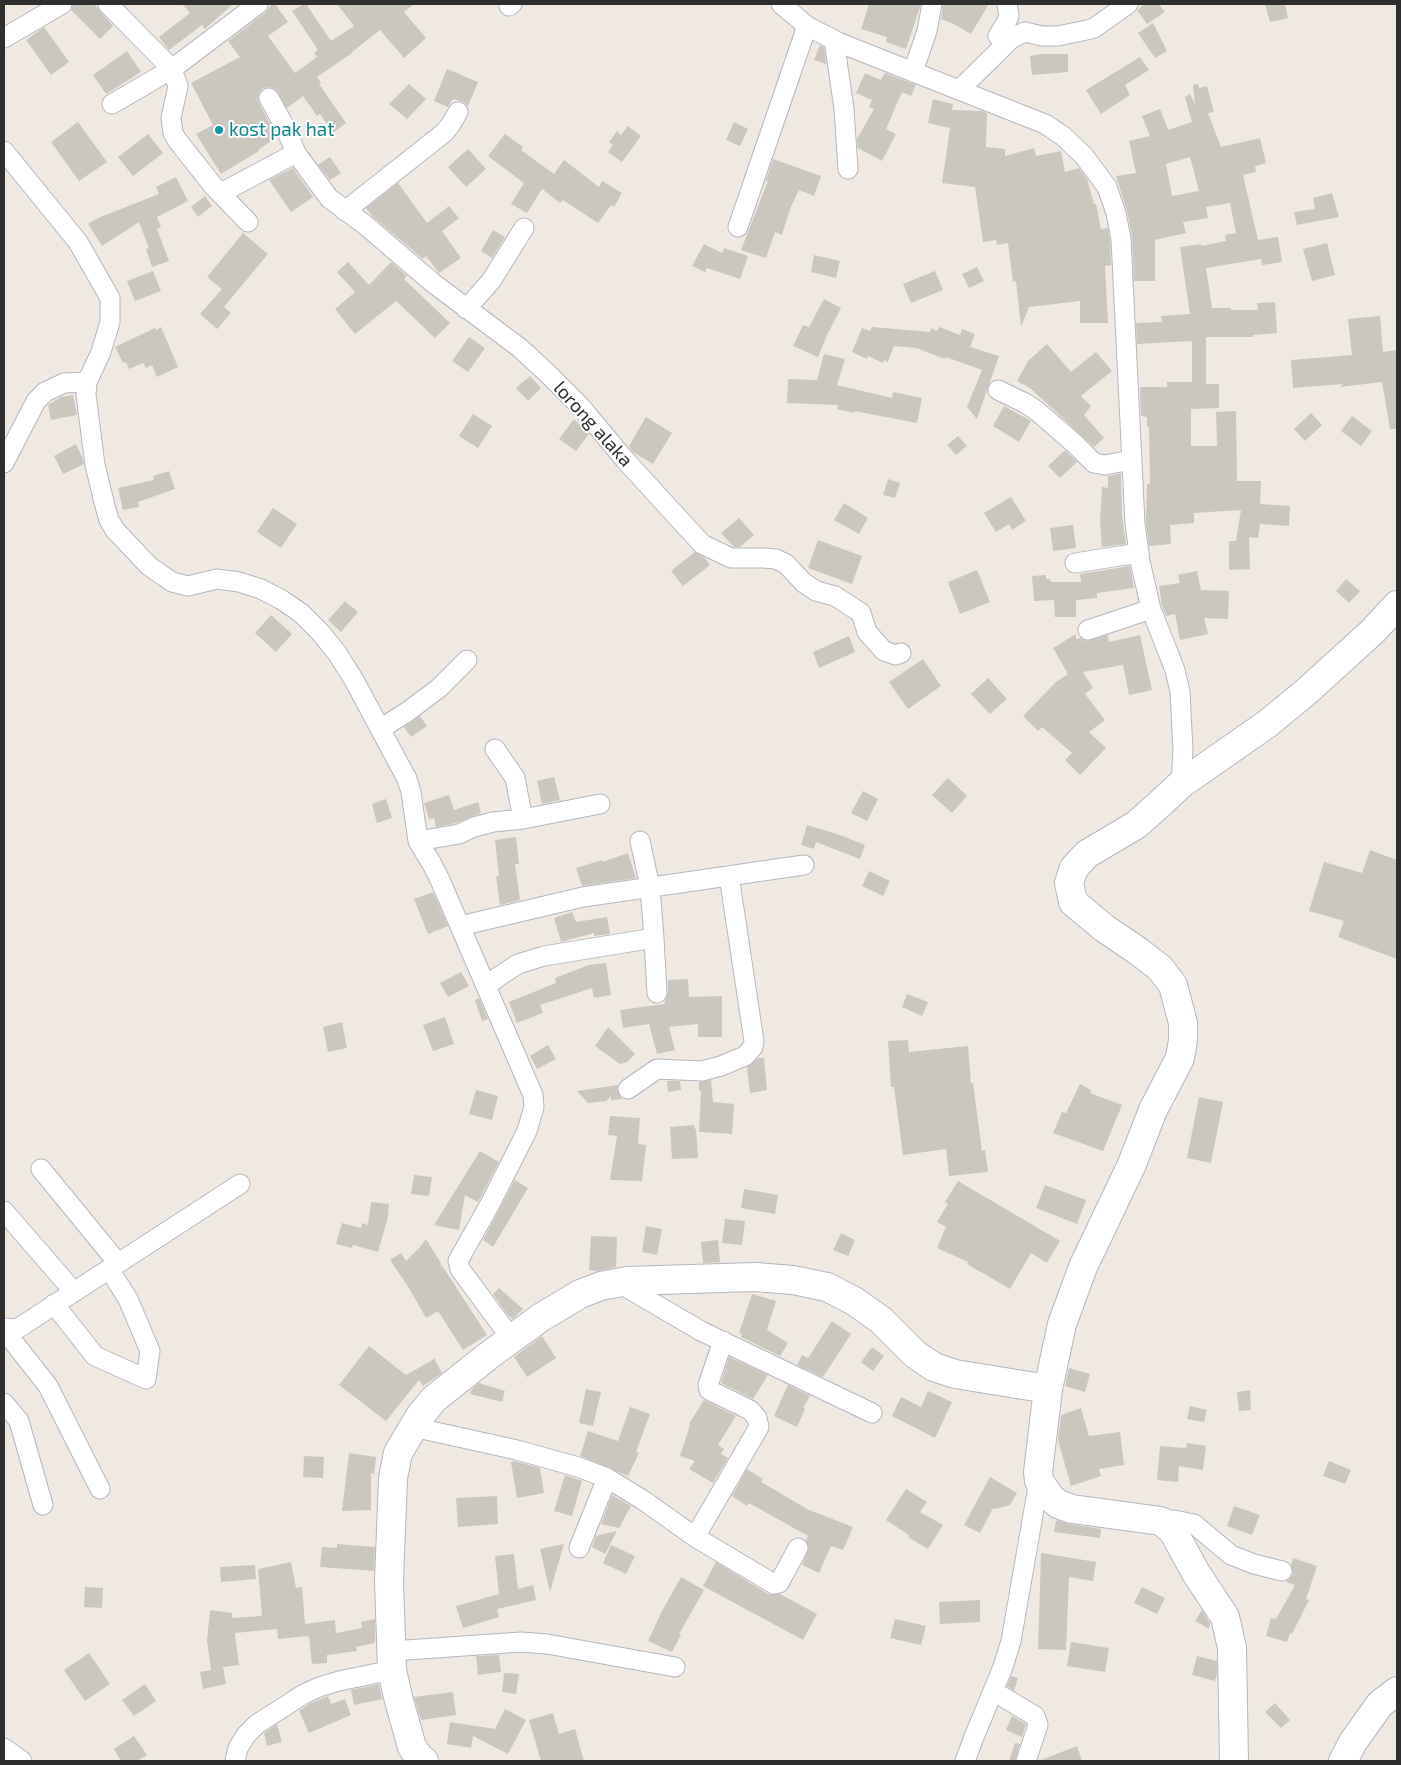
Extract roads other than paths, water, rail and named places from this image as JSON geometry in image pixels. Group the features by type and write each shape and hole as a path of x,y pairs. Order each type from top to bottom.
{"street":[{"path":"4,38 62,4"},
{"path":"108,4 172,69 178,86 171,118 173,133 220,193 248,222"},
{"path":"112,104 172,69 258,4"},
{"path":"780,4 807,26 834,40 1046,124 1079,150 1090,162 1107,187 1122,239 1135,524 1151,609 1175,670 1180,692 1183,750 1181,784"},
{"path":"913,72 927,31 932,4"},
{"path":"1005,46 998,36 1009,16 1007,4"},
{"path":"959,90 982,65 1012,38 1025,32 1042,36 1058,36 1094,28 1128,4"},
{"path":"738,227 807,26"},
{"path":"834,40 844,109 848,169"},
{"name":"lorong alaka","path":"268,98 286,128 296,153 330,198 364,224 433,283 520,348 581,407 626,461 702,544 731,558 763,558 786,564 804,583 816,590 836,596 861,613 867,632 884,651 896,655 901,653"},
{"path":"345,211 445,132 458,112"},
{"path":"4,151 78,242 110,298 110,322 107,335 87,382 86,395 94,465 109,520 123,540 148,566 172,582 188,586 217,579 238,582 261,589 301,613 320,632 354,680 407,779 411,792 418,841 432,864 533,1095 534,1107 527,1132 458,1261 460,1270 511,1338"},
{"path":"220,193 296,153"},
{"path":"466,309 490,281 524,228"},
{"path":"4,462 36,401 45,392 64,383 87,382"},
{"path":"998,390 1031,406 1076,444 1094,463 1105,465 1131,460"},
{"path":"1075,563 1139,553"},
{"path":"965,1761 1003,1667 1011,1641 1039,1481 1038,1472 1048,1389 1062,1324 1083,1267 1132,1164 1153,1110 1180,1058 1183,1023 1173,985 1160,968 1104,928 1073,902 1069,883 1074,868 1086,854 1136,825 1181,784 1268,724 1372,631 1397,605"},
{"path":"1088,630 1151,609"},
{"path":"380,729 408,712 439,688 467,660"},
{"path":"495,749 515,778 524,819"},
{"path":"418,841 459,834 474,827 493,822 524,819 600,804"},
{"path":"640,841 650,887 657,993"},
{"path":"460,926 583,897 804,865"},
{"path":"628,1089 657,1069 702,1071 721,1066 745,1056 753,1048 752,1023 729,876"},
{"path":"486,987 498,976 518,964 544,956 654,938"},
{"path":"41,1169 114,1266 150,1351 146,1379 95,1356 54,1304"},
{"path":"4,1329 17,1329 240,1184"},
{"path":"4,1211 74,1292"},
{"path":"424,1761 412,1747 405,1727 392,1660 389,1581 393,1478 398,1453 413,1427 434,1399 511,1338 580,1294 601,1286 636,1281 755,1277 793,1280 827,1287 854,1301 881,1320 916,1355 934,1367 955,1374 1048,1389"},
{"path":"619,1283 701,1331 872,1413"},
{"path":"4,1329 48,1386 100,1489"},
{"path":"695,1537 759,1427 757,1418 750,1410 709,1390 708,1385 723,1341"},
{"path":"4,1403 19,1421 43,1505"},
{"path":"413,1427 517,1450 578,1467 606,1478 642,1500 695,1537 774,1584 779,1583 798,1548"},
{"path":"579,1548 606,1478"},
{"path":"1039,1481 1058,1504 1072,1510 1161,1521 1174,1520 1194,1524 1231,1555 1254,1564 1282,1571"},
{"path":"1161,1521 1177,1536 1196,1573 1225,1617 1232,1648 1234,1761"},
{"path":"235,1761 238,1748 256,1724 304,1694 392,1660 521,1642 538,1643 675,1667"},
{"path":"993,1691 1035,1716 1038,1725 1026,1761"},
{"path":"1343,1761 1353,1742 1380,1704 1397,1691"},
{"path":"4,1748 22,1761"}],"place":[{"name":"kost pak hat","path":"219,130"}]}
